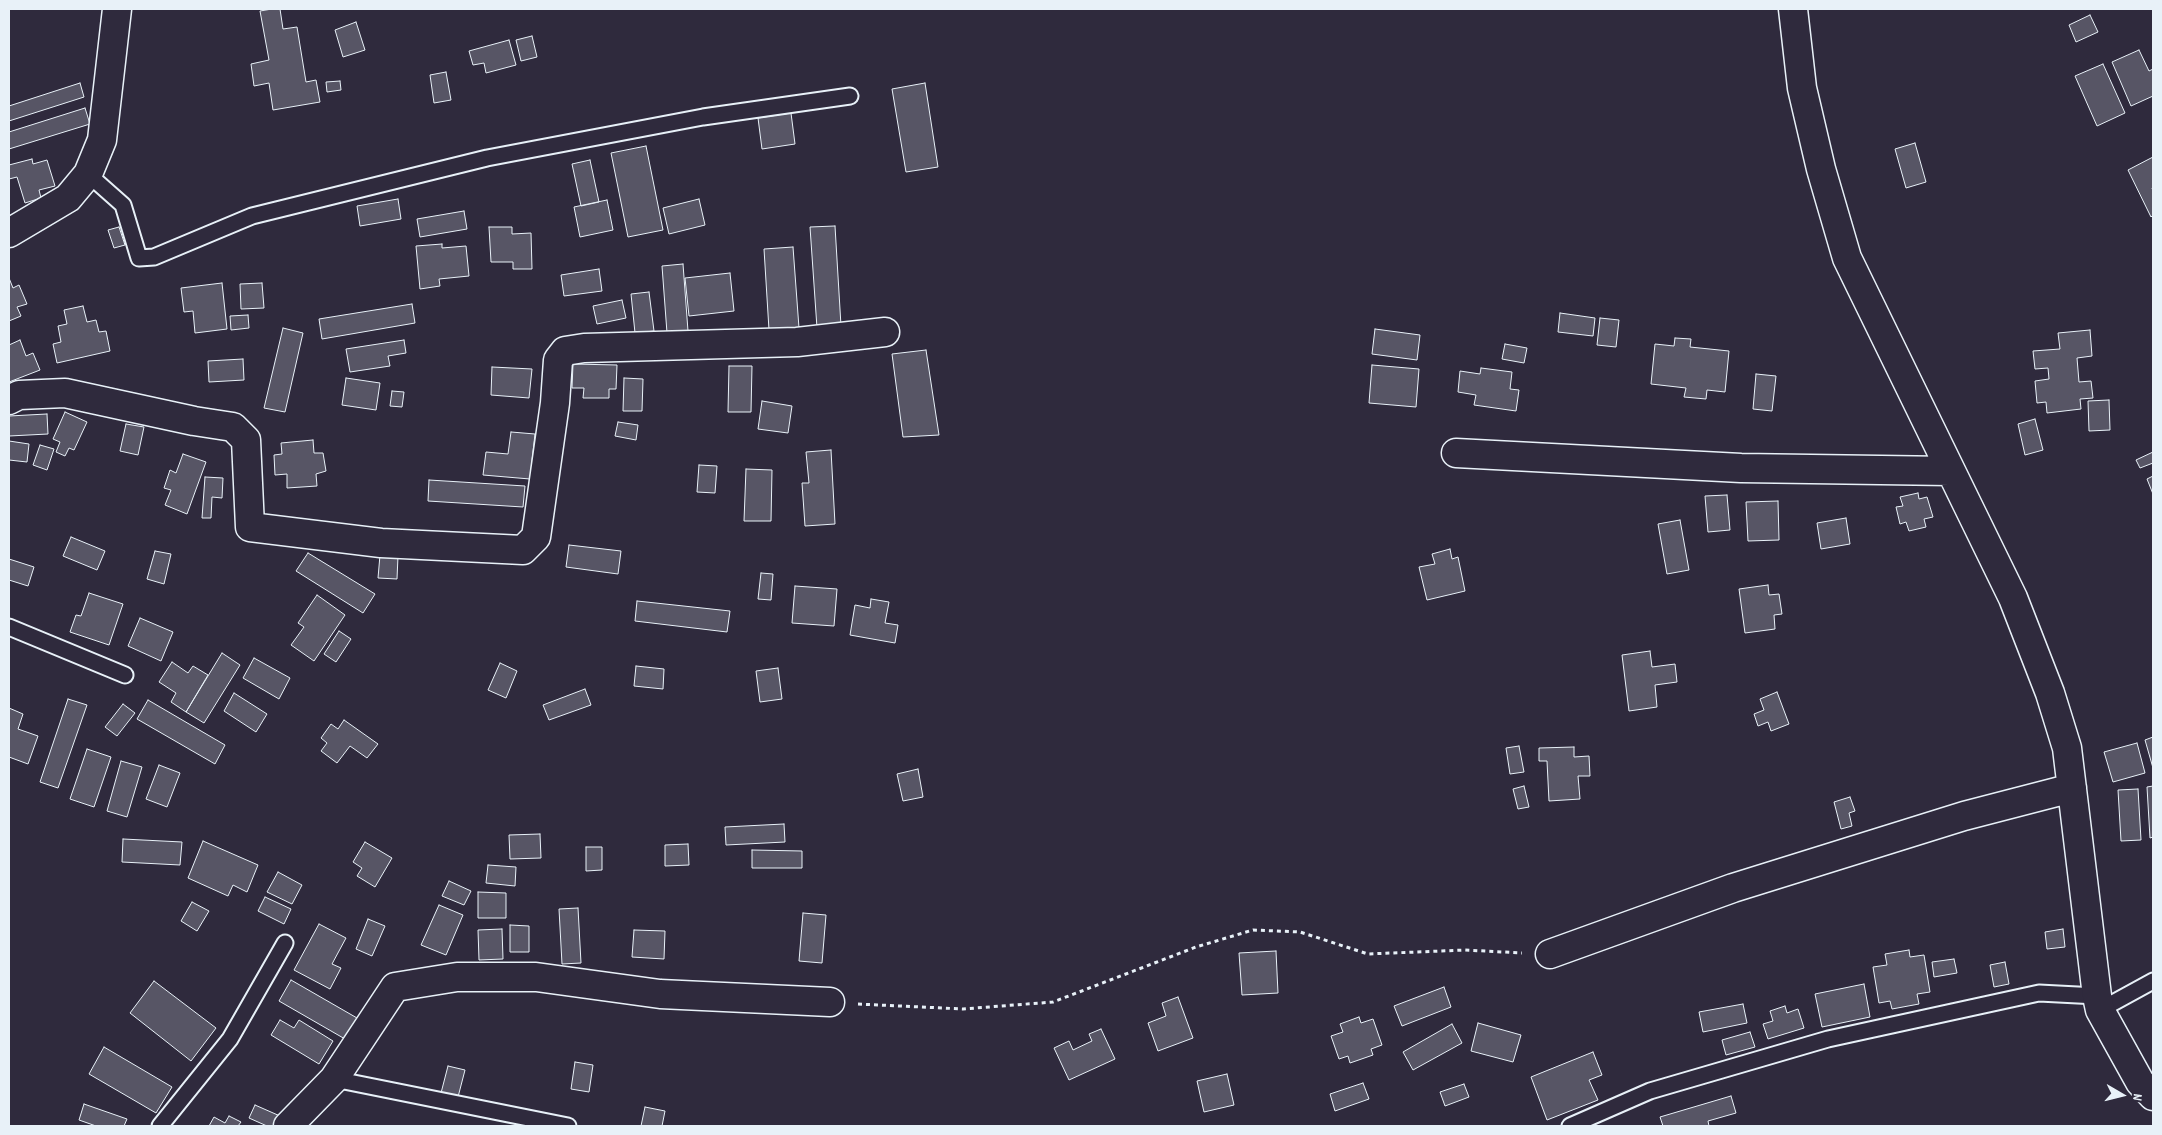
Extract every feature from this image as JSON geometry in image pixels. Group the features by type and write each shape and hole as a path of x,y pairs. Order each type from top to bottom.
{"street":[{"path":"9,233 68,198 88,174 102,140 117,9"},
{"path":"1793,9 1802,88 1821,169 1847,258 2013,598 2050,694 2067,748 2099,1003 2140,1082 2153,1096"},
{"path":"9,400 19,395 65,394 194,422 233,427 246,440 250,527 381,543 523,550 536,537 555,404 558,360 565,351 584,348 797,342 885,332"},
{"path":"1456,454 1741,468 1950,471"},
{"path":"1550,954 1733,888 1964,816 2072,788"},
{"path":"288,1126 334,1078 394,988 457,977 536,977 660,994 830,1002"}],"lane":[{"path":"88,174 123,205 139,258 154,257 252,216 486,158 703,117 850,96"},
{"path":"9,627 125,675"},
{"path":"160,1126 230,1039 285,943"},
{"path":"1570,1126 1650,1092 1828,1040 2039,993 2099,1003 2153,981"},
{"path":"334,1078 568,1126"}],"path":[{"path":"830,1002 963,1010 1053,1002 1196,947 1253,930 1300,932 1368,954 1465,950 1550,954"}],"building":[{"path":"280,9 283,29 297,27 306,82 316,80 320,102 273,110 269,83 254,86 251,64 269,60 260,11"},
{"path":"2090,15 2098,32 2076,42 2069,25"},
{"path":"356,22 365,50 343,57 335,30"},
{"path":"532,36 537,57 521,61 516,40"},
{"path":"509,40 516,65 486,73 484,63 473,65 469,51"},
{"path":"2139,50 2149,71 2153,69 2153,96 2131,106 2112,62"},
{"path":"2103,64 2125,113 2097,126 2075,76"},
{"path":"446,72 451,100 434,103 430,75"},
{"path":"340,81 341,90 327,92 326,82"},
{"path":"80,83 84,97 9,121 9,106"},
{"path":"925,83 938,167 906,172 892,89"},
{"path":"85,108 90,124 9,149 9,132"},
{"path":"791,113 795,144 762,149 758,118"},
{"path":"1915,143 1926,182 1906,188 1895,149"},
{"path":"646,146 663,230 628,237 611,153"},
{"path":"2153,157 2153,215 2151,217 2128,170"},
{"path":"32,159 33,164 47,160 55,186 39,190 41,198 25,203 17,177 9,179 9,165"},
{"path":"590,160 599,202 581,206 572,164"},
{"path":"398,199 401,219 360,226 357,206"},
{"path":"699,199 705,225 669,234 663,208"},
{"path":"607,200 613,230 580,237 574,207"},
{"path":"464,211 467,229 420,237 417,219"},
{"path":"835,226 841,326 817,328 810,227"},
{"path":"119,227 125,245 114,248 108,230"},
{"path":"489,227 512,227 512,234 531,233 532,269 513,269 513,262 491,262"},
{"path":"442,244 442,248 466,246 469,276 439,279 440,286 420,289 416,246"},
{"path":"793,247 799,328 769,330 764,249"},
{"path":"683,264 688,331 667,333 662,266"},
{"path":"599,269 602,291 564,296 561,275"},
{"path":"730,273 734,311 689,316 685,278"},
{"path":"9,278 13,288 19,285 27,304 17,307 21,316 9,321"},
{"path":"222,283 227,329 195,333 193,311 184,312 181,288"},
{"path":"262,283 264,308 241,309 240,284"},
{"path":"649,292 654,331 635,333 631,294"},
{"path":"622,300 626,318 597,324 593,306"},
{"path":"412,304 415,323 322,339 319,319"},
{"path":"83,306 87,322 96,320 99,332 106,331 110,351 57,363 53,344 61,342 58,326 67,324 64,310"},
{"path":"1560,313 1595,318 1593,336 1558,332"},
{"path":"248,315 249,328 231,330 230,316"},
{"path":"1600,318 1619,320 1616,347 1597,345"},
{"path":"283,328 303,333 285,412 264,408"},
{"path":"1375,329 1420,335 1417,360 1372,354"},
{"path":"2090,330 2092,356 2077,358 2079,382 2091,381 2093,398 2080,399 2081,409 2047,413 2046,402 2037,403 2035,381 2049,379 2048,368 2035,369 2033,351 2060,349 2058,333"},
{"path":"1675,338 1691,339 1690,347 1729,351 1725,392 1707,390 1706,399 1684,397 1686,388 1651,384 1655,344 1674,346"},
{"path":"20,340 26,356 33,353 40,370 9,382 9,345"},
{"path":"404,340 406,353 388,356 390,366 350,372 346,349"},
{"path":"1505,344 1527,348 1524,363 1502,359"},
{"path":"926,350 939,435 903,437 892,354"},
{"path":"243,359 244,380 209,382 208,361"},
{"path":"573,364 617,365 616,389 609,389 609,398 583,398 584,388 572,388"},
{"path":"1372,365 1419,369 1416,407 1369,403"},
{"path":"729,366 752,366 751,412 728,412"},
{"path":"492,367 532,369 529,398 491,395"},
{"path":"1481,368 1512,372 1510,389 1519,390 1516,411 1474,405 1476,395 1458,392 1460,371 1480,374"},
{"path":"1756,374 1776,376 1772,411 1753,409"},
{"path":"346,378 380,383 376,410 342,405"},
{"path":"624,378 643,379 642,411 623,411"},
{"path":"392,391 404,392 402,407 390,406"},
{"path":"2109,400 2110,430 2089,431 2088,401"},
{"path":"762,401 792,406 788,433 758,429"},
{"path":"65,412 87,422 74,450 69,448 65,456 56,452 60,442 53,439"},
{"path":"47,414 48,434 9,436 9,416"},
{"path":"2035,419 2043,450 2025,455 2018,424"},
{"path":"618,422 638,425 636,440 615,436"},
{"path":"126,424 144,427 138,455 120,451"},
{"path":"511,432 535,434 530,479 483,475 486,452 508,454"},
{"path":"313,440 314,453 323,453 326,471 316,474 317,486 287,488 287,474 275,475 274,455 282,454 281,443"},
{"path":"9,441 29,444 27,462 9,460"},
{"path":"40,445 54,449 47,470 33,465"},
{"path":"831,450 835,524 805,526 802,483 809,483 806,452"},
{"path":"2153,452 2153,463 2140,468 2136,460"},
{"path":"183,454 206,462 187,514 165,505 171,490 164,488 170,470 176,473"},
{"path":"699,465 717,466 715,493 697,492"},
{"path":"746,469 772,470 771,521 744,521"},
{"path":"2153,476 2153,494 2147,479"},
{"path":"205,477 223,478 222,498 212,497 211,518 202,518"},
{"path":"429,480 525,486 523,507 428,501"},
{"path":"1918,493 1919,499 1927,497 1933,517 1924,519 1926,527 1909,531 1906,522 1900,524 1896,507 1903,506 1900,497"},
{"path":"1727,495 1730,530 1708,532 1705,496"},
{"path":"1778,501 1779,540 1748,541 1746,502"},
{"path":"1846,518 1850,544 1821,549 1817,523"},
{"path":"1680,520 1689,570 1667,574 1658,524"},
{"path":"71,537 105,551 97,570 63,556"},
{"path":"569,545 621,551 618,574 566,567"},
{"path":"1450,549 1452,559 1458,557 1465,591 1427,600 1419,567 1435,564 1432,554"},
{"path":"155,551 171,554 164,584 147,579"},
{"path":"308,553 375,594 363,613 296,571"},
{"path":"380,555 398,556 397,579 378,578"},
{"path":"9,559 34,567 28,586 9,580"},
{"path":"761,573 773,574 771,600 758,599"},
{"path":"1768,585 1769,595 1779,594 1782,614 1774,615 1775,629 1745,633 1739,589"},
{"path":"795,586 837,589 834,626 792,623"},
{"path":"89,593 123,604 109,645 70,632 76,615 81,616"},
{"path":"317,595 345,615 314,661 291,645 304,627 298,623"},
{"path":"871,599 889,602 885,623 898,625 895,643 850,635 855,605 870,608"},
{"path":"637,601 730,611 727,632 635,621"},
{"path":"140,618 173,632 161,661 128,646"},
{"path":"339,631 351,639 336,662 324,654"},
{"path":"1650,651 1652,667 1675,664 1677,682 1655,685 1657,707 1629,711 1622,655"},
{"path":"222,653 240,665 204,723 186,712"},
{"path":"254,658 290,678 279,699 243,678"},
{"path":"172,662 188,673 193,666 208,675 186,712 171,702 176,693 159,682"},
{"path":"500,663 517,671 506,698 488,690"},
{"path":"636,666 664,669 663,689 634,686"},
{"path":"778,668 782,699 760,702 756,671"},
{"path":"585,689 591,705 549,720 543,705"},
{"path":"1777,692 1789,724 1771,731 1768,722 1758,726 1754,714 1764,710 1760,699"},
{"path":"234,693 267,714 256,732 224,711"},
{"path":"68,699 87,705 58,788 40,782"},
{"path":"148,700 225,745 215,764 137,719"},
{"path":"123,704 135,713 117,736 105,727"},
{"path":"9,708 23,714 18,729 38,736 28,764 9,757"},
{"path":"344,720 378,744 367,758 350,746 337,763 321,751 327,743 321,738 331,724 338,729"},
{"path":"2153,737 2153,768 2145,740"},
{"path":"2137,743 2145,773 2113,782 2104,752"},
{"path":"1519,746 1524,772 1510,774 1506,748"},
{"path":"1574,747 1574,757 1589,756 1590,776 1578,776 1580,799 1549,801 1547,761 1539,761 1539,748"},
{"path":"87,749 111,757 94,807 70,799"},
{"path":"121,761 142,767 127,817 107,811"},
{"path":"159,765 180,773 167,807 146,799"},
{"path":"918,769 923,797 903,801 897,774"},
{"path":"1524,786 1529,807 1518,809 1513,789"},
{"path":"2153,786 2153,837 2150,838 2147,787"},
{"path":"2138,789 2141,840 2121,841 2118,790"},
{"path":"1850,797 1855,811 1849,813 1852,826 1841,829 1834,802"},
{"path":"784,824 785,842 726,845 725,827"},
{"path":"540,834 541,858 510,859 509,835"},
{"path":"123,839 182,842 180,865 122,862"},
{"path":"203,841 258,865 247,892 233,885 228,896 188,878"},
{"path":"365,842 392,858 375,887 357,876 362,868 353,862"},
{"path":"688,844 689,865 665,866 665,845"},
{"path":"586,847 602,847 602,870 586,871"},
{"path":"752,850 802,851 802,868 752,868"},
{"path":"488,865 516,867 515,886 486,883"},
{"path":"278,872 302,885 292,904 267,892"},
{"path":"449,881 471,891 464,905 442,896"},
{"path":"478,892 506,893 506,918 478,918"},
{"path":"265,897 291,909 284,924 258,911"},
{"path":"192,902 209,911 197,931 181,921"},
{"path":"439,905 463,915 446,955 421,945"},
{"path":"578,908 581,963 562,964 559,909"},
{"path":"803,913 826,915 822,963 799,961"},
{"path":"368,919 385,926 372,956 356,949"},
{"path":"319,924 346,938 332,964 341,968 330,989 294,970"},
{"path":"510,925 529,926 529,952 510,952"},
{"path":"502,929 503,959 479,960 478,930"},
{"path":"2063,929 2065,947 2047,949 2045,932"},
{"path":"634,930 665,931 664,959 632,957"},
{"path":"1909,950 1910,957 1924,955 1930,992 1917,994 1919,1004 1892,1009 1890,1001 1879,1003 1873,967 1887,965 1885,954"},
{"path":"1276,951 1278,993 1242,995 1239,953"},
{"path":"1954,959 1957,973 1934,977 1932,962"},
{"path":"2005,962 2009,984 1994,987 1990,965"},
{"path":"291,980 357,1018 345,1039 279,1001"},
{"path":"154,981 216,1028 191,1061 130,1013"},
{"path":"1864,984 1870,1017 1822,1027 1815,994"},
{"path":"1444,987 1451,1007 1402,1026 1394,1006"},
{"path":"1178,997 1193,1038 1158,1051 1148,1023 1166,1016 1162,1003"},
{"path":"1743,1004 1747,1023 1703,1032 1699,1012"},
{"path":"1785,1006 1787,1013 1798,1009 1804,1028 1768,1039 1763,1024 1773,1021 1770,1011"},
{"path":"1359,1017 1361,1023 1373,1019 1382,1045 1371,1049 1373,1055 1350,1063 1348,1056 1339,1059 1331,1036 1343,1032 1340,1024"},
{"path":"280,1020 294,1028 299,1020 333,1041 319,1064 271,1035"},
{"path":"1478,1023 1521,1035 1513,1062 1471,1051"},
{"path":"1452,1024 1462,1043 1413,1070 1403,1052"},
{"path":"1101,1029 1115,1059 1069,1080 1054,1048 1069,1041 1073,1050 1092,1041 1089,1034"},
{"path":"1750,1032 1755,1047 1726,1055 1722,1040"},
{"path":"104,1047 172,1087 156,1113 89,1074"},
{"path":"1593,1052 1602,1075 1589,1080 1598,1100 1547,1120 1531,1077"},
{"path":"575,1062 593,1065 589,1092 571,1089"},
{"path":"448,1066 465,1070 458,1097 441,1093"},
{"path":"1227,1074 1234,1105 1204,1112 1197,1081"},
{"path":"1363,1083 1369,1099 1335,1111 1330,1094"},
{"path":"1464,1084 1469,1097 1445,1106 1440,1092"},
{"path":"1731,1096 1736,1113 1708,1121 1709,1126 1663,1126 1660,1117"},
{"path":"84,1104 127,1119 124,1126 96,1126 79,1120"},
{"path":"255,1105 280,1116 275,1126 267,1126 249,1118"},
{"path":"645,1107 665,1111 662,1126 641,1126"},
{"path":"229,1116 241,1122 238,1126 209,1126 214,1117 225,1123"}]}
